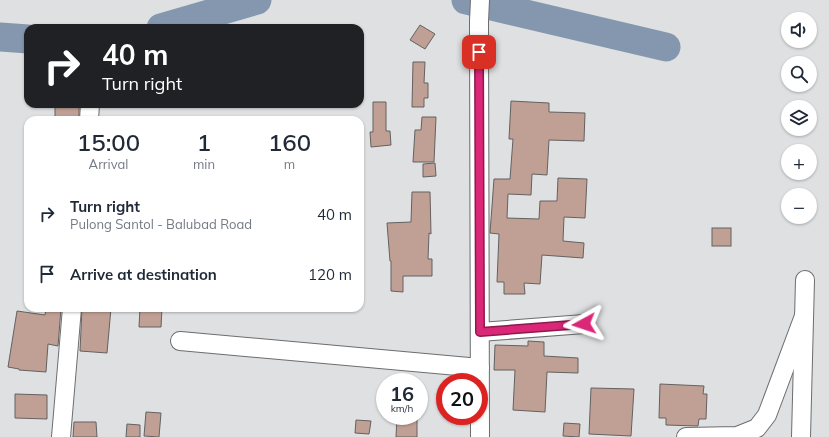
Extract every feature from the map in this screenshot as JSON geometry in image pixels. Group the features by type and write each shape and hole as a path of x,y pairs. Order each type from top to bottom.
{"street":[{"path":"480,0 478,21 480,437"},
{"path":"801,437 805,280"},
{"path":"61,437 72,312"},
{"path":"686,437 737,436 757,428 767,415 804,316"},
{"path":"480,332 584,324"},
{"path":"180,341 480,368"}],"building":[{"path":"420,25 435,34 425,49 410,40"},
{"path":"413,62 425,62 424,83 428,83 428,98 424,98 424,107 412,107"},
{"path":"511,101 549,103 549,112 585,113 584,141 549,140 547,175 532,174 531,195 508,194 507,218 539,219 540,201 557,201 558,178 587,179 585,218 564,217 563,241 584,243 583,258 542,255 540,284 524,283 525,294 504,294 504,282 497,282 499,234 490,233 494,179 510,179 513,139 509,139"},
{"path":"373,102 386,102 386,131 390,131 391,145 371,147 370,132 373,132"},
{"path":"55,108 79,108 79,116 55,116"},
{"path":"422,117 436,117 434,162 413,162 415,130 421,130"},
{"path":"435,163 436,176 423,177 423,164"},
{"path":"412,192 430,192 431,234 429,233 428,259 432,259 432,276 403,276 403,292 391,291 391,261 387,223 411,222"},
{"path":"712,228 731,228 731,246 712,246"},
{"path":"17,311 45,315 45,312 61,312 58,346 48,344 46,372 19,370 8,367"},
{"path":"82,312 111,312 107,353 80,351"},
{"path":"140,312 162,312 161,327 139,327"},
{"path":"528,341 544,342 544,356 578,358 578,373 547,372 545,412 513,410 515,370 494,370 495,345 528,346"},
{"path":"660,384 704,386 703,394 707,394 706,419 699,419 698,426 666,425 666,418 659,418"},
{"path":"591,388 634,389 631,436 589,434"},
{"path":"15,394 47,395 47,419 15,418"},
{"path":"146,412 161,413 159,437 144,436"},
{"path":"356,420 371,421 369,434 355,433"},
{"path":"74,422 96,422 97,437 73,437"},
{"path":"564,423 580,424 579,437 563,436"},
{"path":"127,424 140,425 140,437 126,437"},
{"path":"397,425 417,425 417,437 396,437"}],"waterway":[{"path":"175,24 257,0"},
{"path":"466,0 666,47"},
{"path":"0,37 24,39"}],"route":[{"path":"479,52 480,332 584,324"}]}
